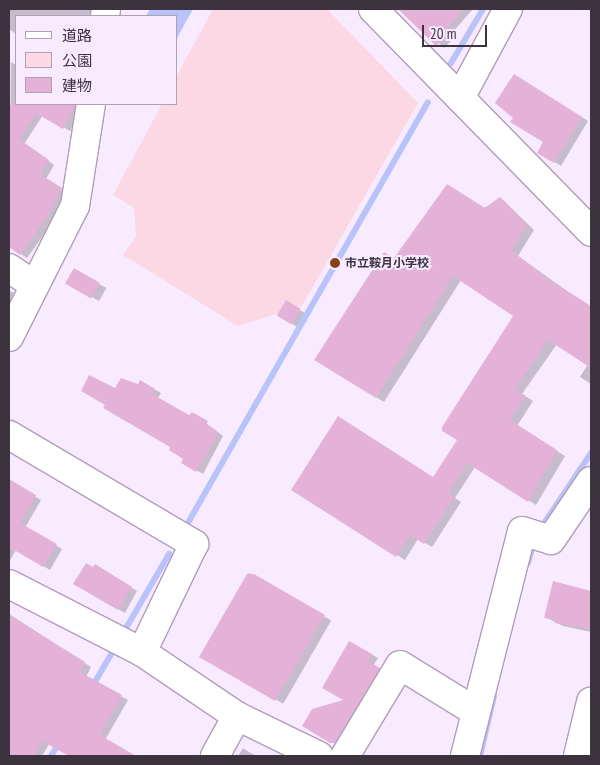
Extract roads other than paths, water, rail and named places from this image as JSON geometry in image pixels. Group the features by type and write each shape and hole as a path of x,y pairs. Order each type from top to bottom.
{"street":[{"path":"374,9 591,232"},
{"path":"460,98 508,9"},
{"path":"9,337 75,206 91,105"},
{"path":"9,268 34,285"},
{"path":"9,435 194,544 127,644"},
{"path":"465,756 522,531 551,540 591,481"},
{"path":"9,584 127,644 237,716 319,756"},
{"path":"345,756 400,665 476,712"},
{"path":"578,756 591,702"},
{"path":"215,756 237,716"}],"water":[{"path":"150,9 193,9 178,36 178,15 147,15"}],"waterway":[{"path":"451,63 483,9"},
{"path":"189,521 428,102"},
{"path":"543,525 591,453"},
{"path":"528,563 534,542"},
{"path":"122,635 169,554"},
{"path":"92,687 116,646"},
{"path":"480,756 494,696"},
{"path":"51,756 59,743"}],"place":[{"name":"市立鞍月小学校","path":"335,263"}]}
